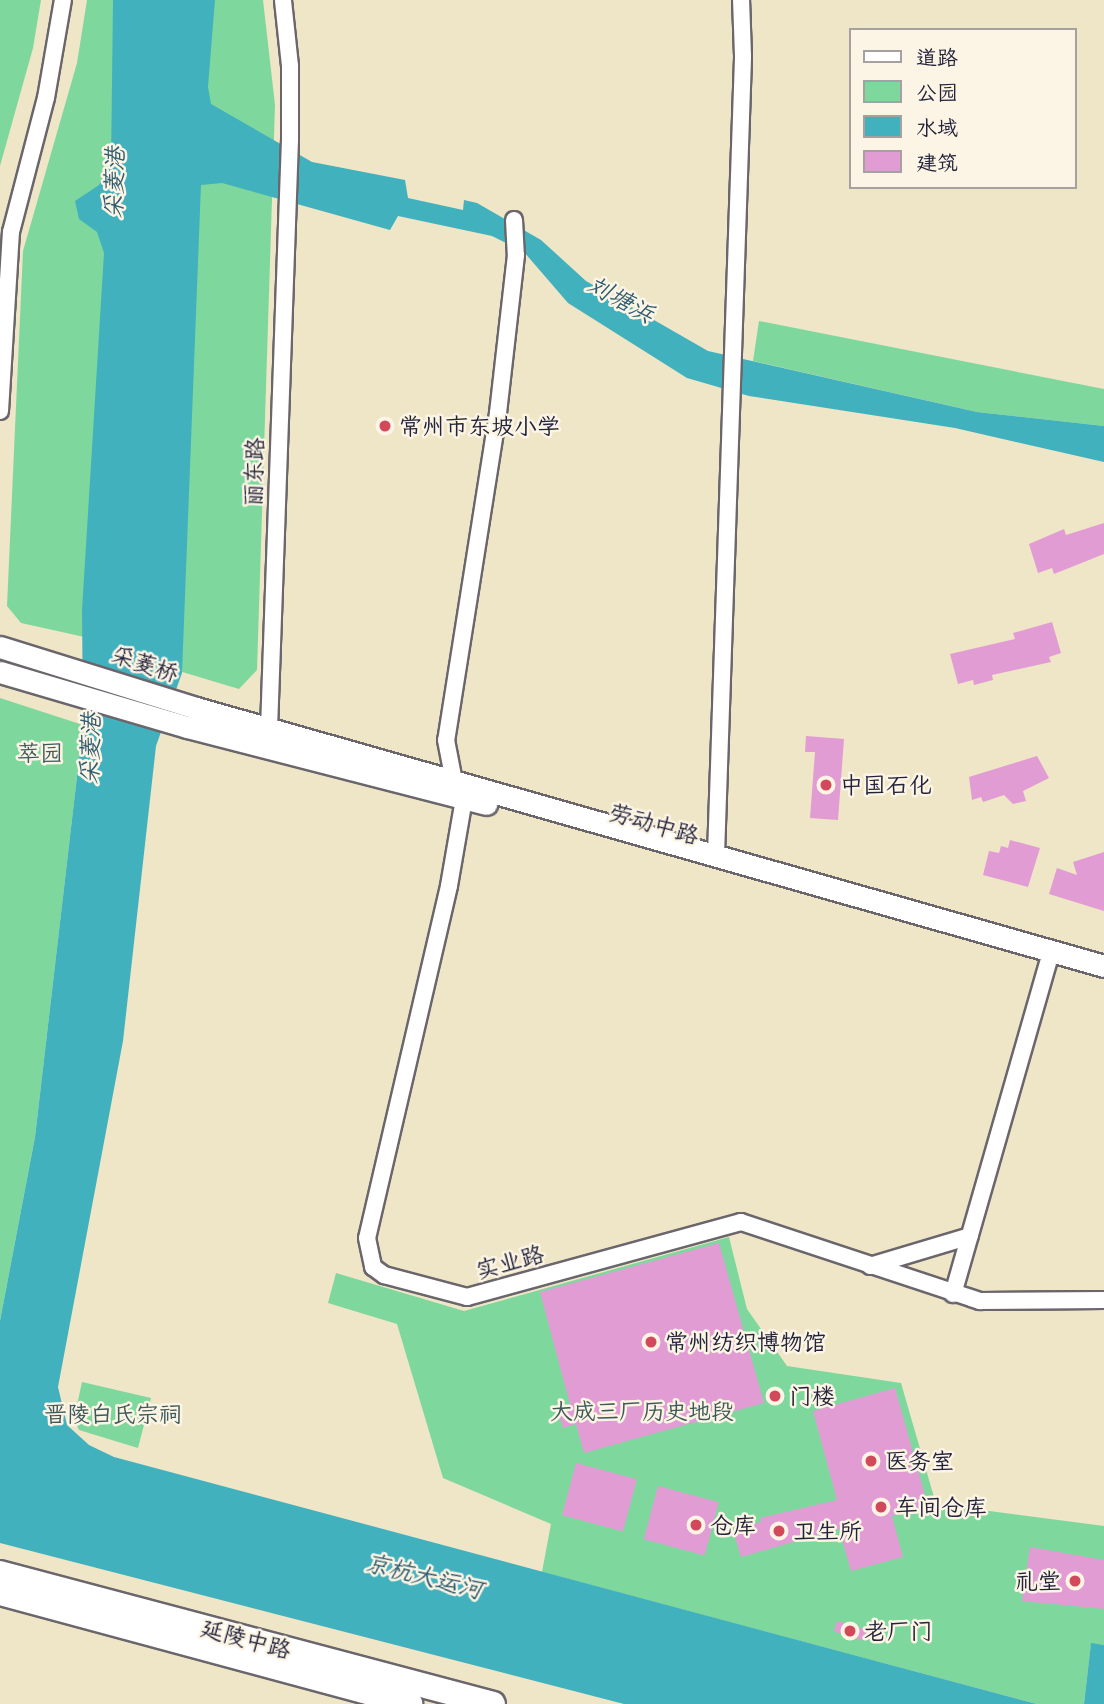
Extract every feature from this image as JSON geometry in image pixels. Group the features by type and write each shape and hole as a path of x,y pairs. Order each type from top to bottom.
{"main road":[{"name":"采菱桥","path":"0,648 78,671 191,718"},
{"name":"采菱桥","path":"0,672 71,694 191,718"},
{"name":"劳动中路","path":"191,718 269,729 459,790 1104,980"},
{"name":"劳动中路","path":"191,718 716,855 1104,966"},
{"name":"延陵中路","path":"0,1573 493,1704"},
{"name":"延陵中路","path":"0,1593 410,1704"}],"street":[{"path":"0,411 11,232 46,98 63,0"},
{"name":"丽东路","path":"269,729 285,216 290,139 290,66 283,0"},
{"path":"716,855 743,56 741,0"},
{"path":"459,790 446,740 454,674 498,413 516,255 514,220"},
{"name":"实业路","path":"459,790 449,886 367,1238 373,1267 384,1275 467,1297 741,1222 980,1301 1104,1300"},
{"path":"953,1294 1048,962"},
{"path":"870,1266 970,1236"}],"green space":[{"path":"0,0 41,0 33,48 0,166"},
{"path":"87,0 122,0 98,640 21,623 7,606 23,251 77,63"},
{"path":"191,0 263,0 275,105 257,670 239,689 159,665"},
{"path":"759,321 1104,389 1104,426 977,412 753,361"},
{"name":"萃园","path":"0,698 83,725 35,1137 0,1321"},
{"name":"大成三厂历史地段","path":"729,1237 747,1309 787,1366 901,1383 936,1504 1104,1526 1104,1645 1091,1644 1084,1704 1037,1704 542,1572 551,1524 443,1478 397,1324 328,1303 336,1273 464,1311"},
{"name":"晋陵白氏宗祠","path":"82,1382 151,1398 138,1448 79,1430 74,1419"}],"water":[{"path":"113,0 215,0 208,87 211,104 312,162 405,180 408,198 463,210 464,200 477,203 541,240 586,281 708,351 977,412 1104,426 1104,462 955,428 749,396 687,378 568,303 524,252 492,236 398,216 390,230 222,183 201,185 182,673 156,746 123,1041 58,1387 67,1425 89,1445 114,1457 1037,1704 624,1704 0,1543 0,1321 35,1137 83,725 82,610 104,253 97,232 79,219 75,201 99,185 111,163"},
{"path":"1091,1643 1104,1645 1104,1704 1084,1704"}],"building":[{"path":"1104,523 1104,554 1054,574 1052,568 1038,573 1029,544 1064,529 1066,535"},
{"path":"1052,622 1061,653 1049,657 1051,662 992,675 993,680 974,685 973,680 958,684 950,654 1015,639 1013,633"},
{"name":"中国石化","path":"806,736 844,739 838,820 810,818 815,752 805,752"},
{"path":"1037,756 1049,778 1023,791 1026,801 1013,804 1004,795 983,802 981,797 972,800 969,777"},
{"path":"1010,840 1040,848 1028,887 983,875 989,851 999,853 1001,846 1008,848"},
{"path":"1104,852 1104,911 1049,894 1057,868 1077,875 1073,862"},
{"path":"719,1243 764,1403 584,1453 576,1424 563,1428 557,1408 570,1404 540,1292"},
{"path":"895,1388 928,1506 892,1516 903,1557 851,1571 839,1529 741,1557 733,1530 761,1522 760,1518 837,1500 813,1411"},
{"path":"576,1463 637,1479 623,1531 562,1515"},
{"path":"658,1486 719,1502 705,1555 644,1539"},
{"name":"礼堂","path":"1030,1547 1104,1560 1104,1609 1022,1601"},
{"name":"老厂门","path":"837,1621 867,1630 863,1641 834,1632"}],"place":[{"name":"常州市东坡小学","path":"385,426"},
{"name":"中国石化","path":"826,785"},
{"name":"常州纺织博物馆","path":"651,1342"},
{"name":"门楼","path":"775,1396"},
{"name":"医务室","path":"871,1461"},
{"name":"车间仓库","path":"881,1507"},
{"name":"仓库","path":"696,1525"},
{"name":"卫生所","path":"779,1531"},
{"name":"礼堂","path":"1075,1581"},
{"name":"老厂门","path":"850,1631"}],"water label":[{"name":"采菱港","path":"114,183"},
{"name":"刘塘浜","path":"621,299"},
{"name":"采菱港","path":"90,749"},
{"name":"京杭大运河","path":"424,1576"}]}
